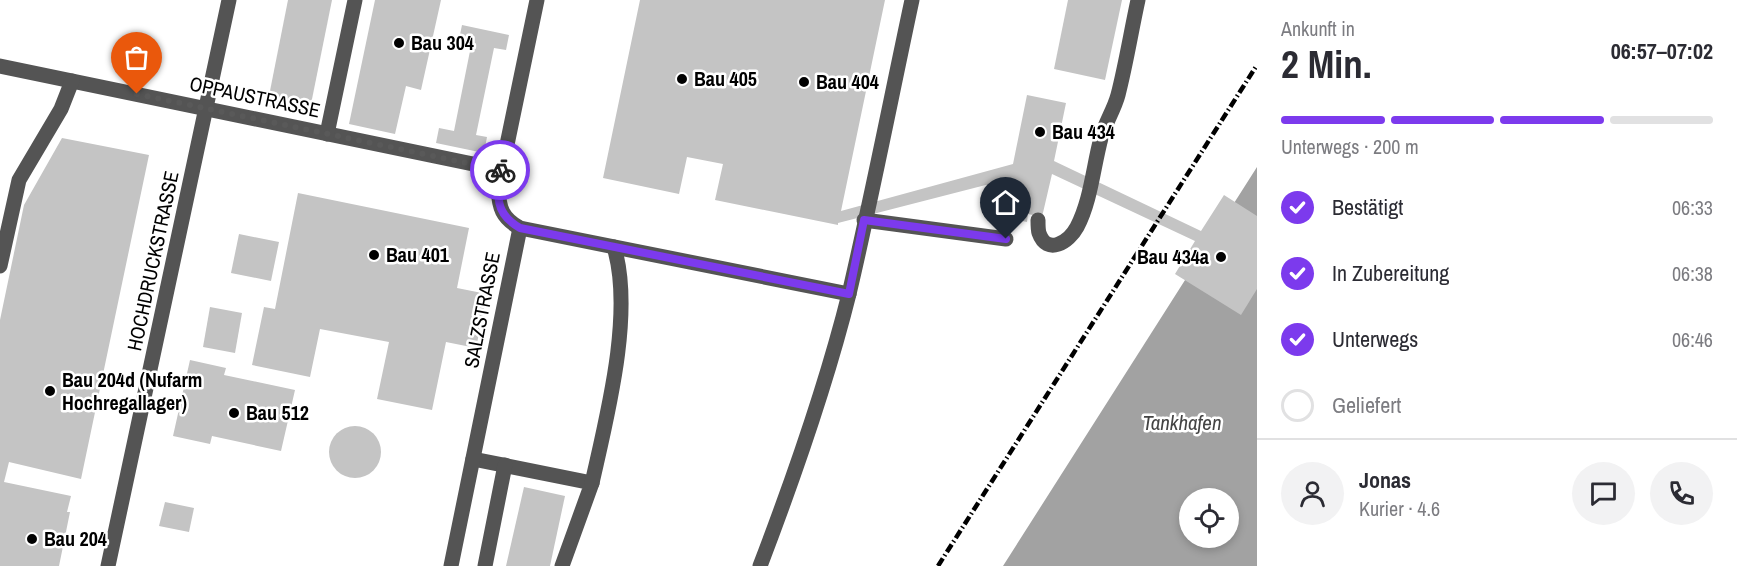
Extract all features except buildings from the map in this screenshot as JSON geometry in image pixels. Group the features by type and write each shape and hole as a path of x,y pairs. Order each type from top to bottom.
{"street":[{"name":"HOCHDRUCKSTRASSE","path":"108,566 229,0"},
{"path":"327,134 355,0"},
{"path":"537,0 498,188 499,208 508,221 520,228 849,294"},
{"path":"760,566 786,498 849,294 912,0"},
{"path":"1038,219 1039,233 1044,242 1061,245 1069,239 1083,214 1101,138 1117,98 1138,0"},
{"name":"OPPAUSTRASSE","path":"0,66 502,170"},
{"path":"0,266 19,180 61,109 72,81"},
{"path":"864,220 1006,239"},
{"name":"SALZSTRASSE","path":"451,566 520,228"},
{"path":"562,566 592,483 613,378 622,295 620,267 614,246"},
{"path":"473,459 592,483"},
{"path":"485,566 505,465"}],"water":[{"name":"Tankhafen","path":"1257,167 1257,566 1003,566"}],"railway":[{"path":"938,566 1257,65"}],"way so far":[{"path":"137,94 500,170"}],"place":[{"name":"Bau 304","path":"399,43"},
{"name":"Bau 405","path":"682,79"},
{"name":"Bau 404","path":"804,82"},
{"name":"Bau 434","path":"1040,132"},
{"name":"Bau 401","path":"374,255"},
{"name":"Bau 434a","path":"1221,257"},
{"name":"Bau 204d (Nufarm Hochregallager)","path":"50,391"},
{"name":"Bau 512","path":"234,413"},
{"name":"Bau 204","path":"32,539"}],"route":[{"path":"500,170 502,170 498,188 499,208 508,221 520,228 849,294 864,220 1006,239"}]}
